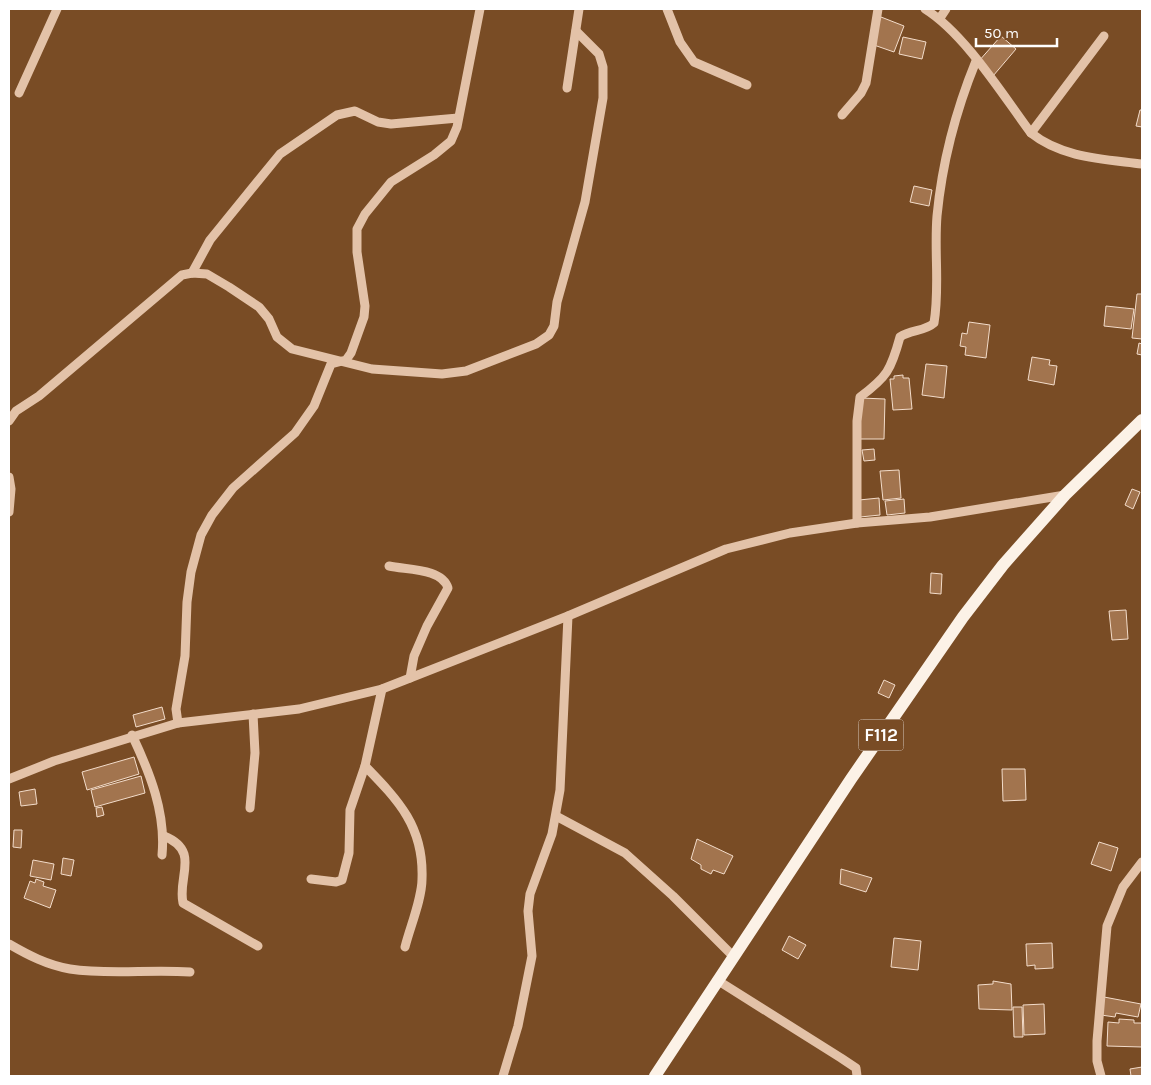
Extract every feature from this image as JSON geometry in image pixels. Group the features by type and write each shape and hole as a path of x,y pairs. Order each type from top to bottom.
{"main road":[{"name":"F112","path":"655,1076 733,956 963,617 1003,565 1066,495 1142,420"}],"street":[{"path":"20,93 57,9"},
{"path":"178,723 176,709 185,656 187,602 191,572 201,535 212,516 233,488 295,433 314,406 331,364 346,360 351,353 364,317 365,306 357,252 357,229 369,208 391,182 434,155 450,141 458,118 480,9"},
{"path":"567,88 579,9"},
{"path":"667,9 680,42 694,62 747,85"},
{"path":"842,115 861,93 866,83 878,9"},
{"path":"925,9 940,18 976,61 1031,133 1042,142 1080,155 1142,164"},
{"path":"940,18 946,9"},
{"path":"9,421 16,412 40,396 182,276 192,273 207,274 229,286 259,307 270,319 282,343 292,349 372,369 442,374 466,371 536,344 549,335 554,326 556,302 585,202 603,98 603,67 599,54 576,31"},
{"path":"1031,133 1104,36"},
{"path":"857,523 857,421 860,397 880,382 891,368 900,337 912,330 927,330 934,323 937,216 950,144 966,85 976,61"},
{"path":"192,273 210,240 280,154 337,115 355,111 378,122 391,124 458,118"},
{"path":"9,477 11,505 9,512"},
{"path":"9,779 132,735 178,723 299,709 382,690 568,616 726,549 790,533 857,523 930,518 1066,495"},
{"path":"390,566 438,575 446,581 448,588 426,626 414,656 410,678"},
{"path":"503,1076 518,1026 531,964 528,911 530,894 556,816 560,790 568,616"},
{"path":"311,879 336,882 342,880 349,853 350,810 365,766 382,690"},
{"path":"250,808 255,754 253,714"},
{"path":"132,735 158,800 164,836 162,855"},
{"path":"365,766 398,800 417,834 423,881 405,947"},
{"path":"556,816 625,853 673,896 733,956"},
{"path":"164,836 180,845 185,860 183,903 258,946"},
{"path":"1100,1076 1097,1061 1097,1041 1107,926 1123,887 1142,862"},
{"path":"9,944 48,964 71,969 127,971 159,969 190,972"},
{"path":"717,980 856,1068 858,1076"}],"building":[{"path":"881,17 904,26 894,52 871,44"},
{"path":"1001,36 1016,49 993,76 978,62"},
{"path":"903,37 926,42 922,59 899,54"},
{"path":"1140,110 1142,110 1142,127 1136,126"},
{"path":"914,186 932,190 929,206 910,202"},
{"path":"1137,294 1142,294 1142,339 1132,338"},
{"path":"1106,306 1134,309 1131,329 1104,326"},
{"path":"969,322 990,325 986,358 965,355 966,347 960,346 962,333 967,334"},
{"path":"1139,343 1142,344 1142,355 1137,354"},
{"path":"1032,357 1050,360 1049,365 1057,366 1054,385 1028,380"},
{"path":"926,364 947,366 944,398 922,395"},
{"path":"903,375 903,378 909,378 912,409 893,410 890,379 894,379 894,376"},
{"path":"861,398 885,399 884,439 860,439"},
{"path":"874,449 875,460 864,461 862,450"},
{"path":"899,470 901,498 883,500 880,471"},
{"path":"1132,489 1140,492 1133,509 1125,505"},
{"path":"879,498 880,515 860,517 859,500"},
{"path":"904,499 905,513 887,515 885,501"},
{"path":"931,573 942,574 941,594 930,593"},
{"path":"1126,610 1128,639 1112,640 1109,611"},
{"path":"884,680 895,685 889,698 878,693"},
{"path":"162,707 165,719 136,727 133,715"},
{"path":"134,757 139,774 87,790 82,772"},
{"path":"1002,769 1025,769 1026,800 1003,801"},
{"path":"141,776 145,793 95,807 91,790"},
{"path":"35,789 37,804 21,806 19,792"},
{"path":"102,807 104,815 97,817 96,808"},
{"path":"14,830 22,830 21,848 13,847"},
{"path":"697,839 733,856 724,874 713,870 711,874 701,869 701,865 691,859"},
{"path":"1099,842 1118,848 1111,871 1091,864"},
{"path":"63,858 74,860 71,876 61,874"},
{"path":"33,860 54,864 51,880 30,876"},
{"path":"841,869 872,878 866,892 840,884"},
{"path":"36,879 44,882 43,886 56,890 50,908 24,898 30,881 35,883"},
{"path":"789,936 806,945 798,959 782,950"},
{"path":"894,938 921,941 918,970 891,967"},
{"path":"1052,943 1053,968 1035,969 1035,965 1027,966 1026,944"},
{"path":"993,981 1011,984 1012,1010 979,1009 978,985 993,984"},
{"path":"1104,997 1141,1004 1138,1017 1116,1013 1115,1017 1101,1015"},
{"path":"1044,1004 1045,1034 1024,1035 1023,1005"},
{"path":"1013,1007 1022,1007 1023,1037 1014,1037"},
{"path":"1119,1019 1134,1020 1134,1023 1142,1023 1142,1047 1107,1046 1108,1022 1119,1023"},
{"path":"1142,1067 1142,1076 1131,1076 1130,1069"}]}
